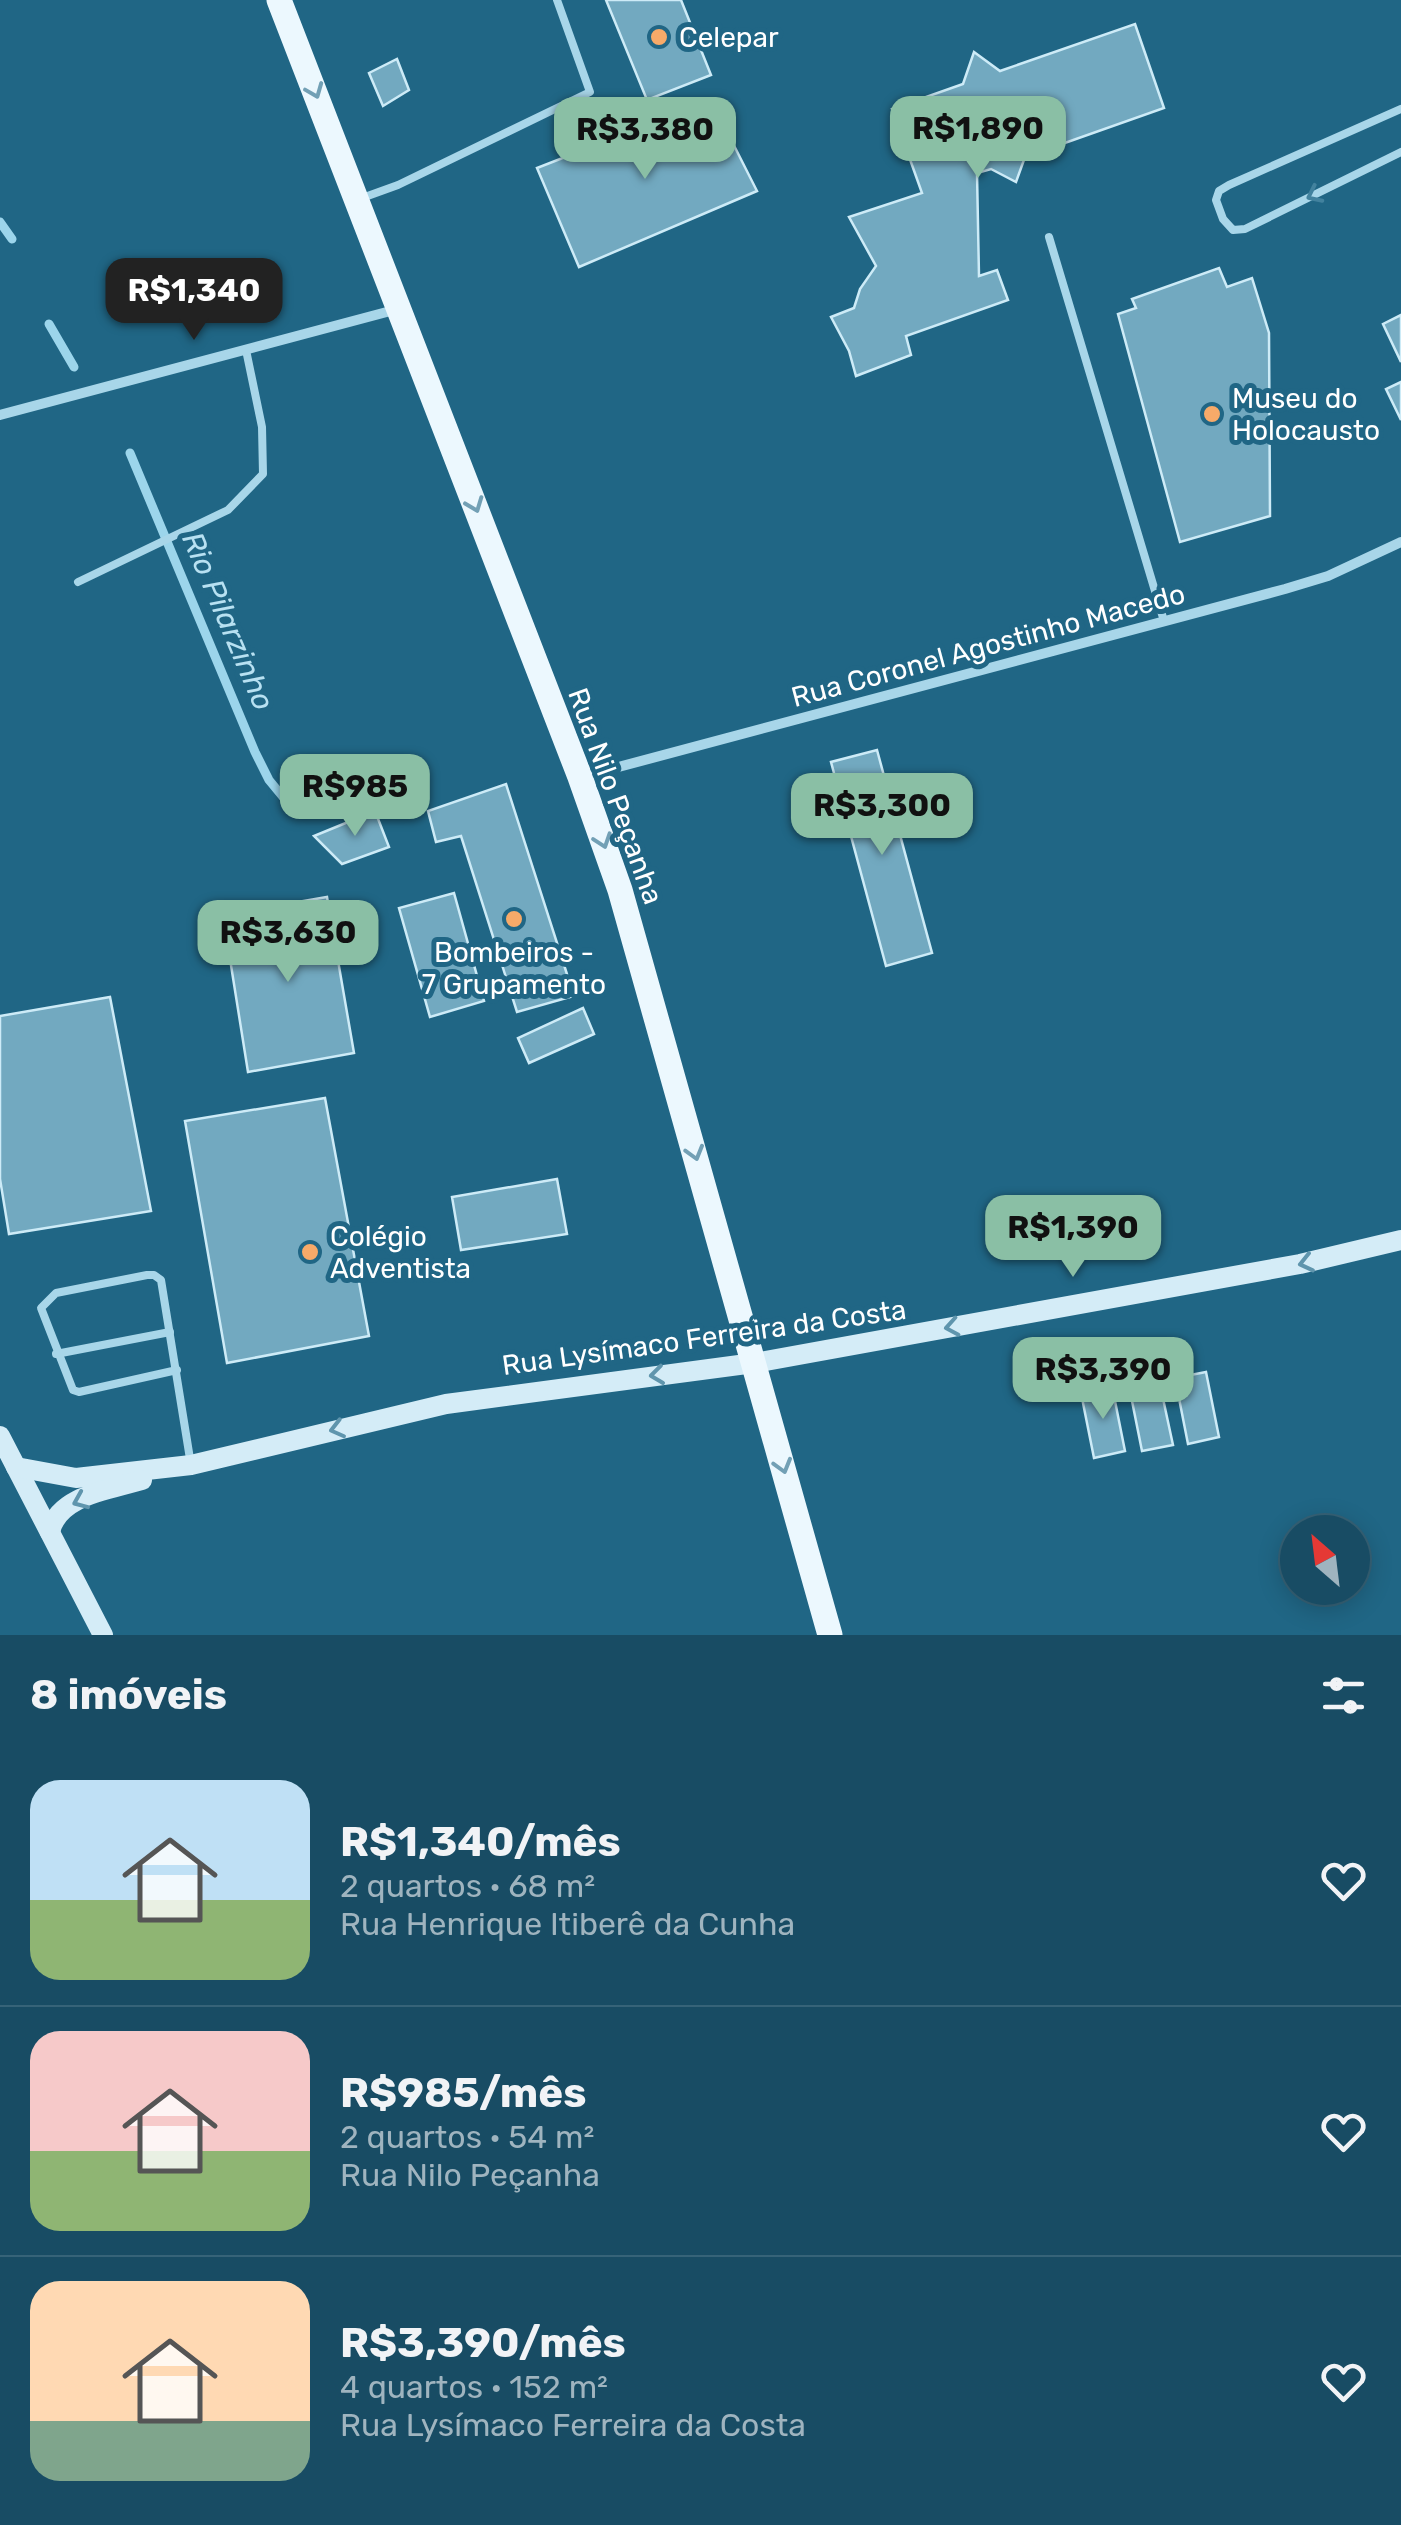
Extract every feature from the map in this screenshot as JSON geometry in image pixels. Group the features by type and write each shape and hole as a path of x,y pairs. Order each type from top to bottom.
{"main road":[{"name":"Rua Nilo Peçanha","path":"279,0 580,777 638,949 830,1635"},
{"name":"Rua Lysímaco Ferreira da Costa","path":"16,1467 76,1478 191,1465 480,1398 754,1363 1300,1264 1401,1240"},
{"path":"0,1436 103,1635"},
{"path":"50,1532 58,1513 71,1502 191,1465"}],"street":[{"path":"0,415 399,308"},
{"name":"Rua Coronel Agostinho Macedo","path":"580,777 1328,576 1401,542"}],"lane":[{"path":"358,200 398,185 590,92 557,0"},
{"path":"1401,109 1229,185 1219,191 1216,200 1223,219 1233,230 1244,230 1401,152"},
{"path":"1049,238 1164,621"},
{"path":"78,582 228,510 263,474 262,427 246,350"},
{"path":"177,1370 79,1392 69,1385 41,1308 56,1294 146,1275 161,1280 177,1370 191,1465"},
{"path":"56,1354 170,1332"}],"building":[{"name":"Celepar","path":"606,0 681,0 711,75 647,100"},
{"path":"1135,24 1164,108 1025,157 1016,182 991,169 977,173 979,276 997,270 1008,300 906,336 911,355 856,376 849,351 831,317 854,308 860,289 876,266 849,217 922,193 892,109 963,84 974,52 1000,71"},
{"path":"397,59 409,90 383,106 369,73"},
{"path":"711,100 757,191 579,267 537,168"},
{"path":"1219,268 1227,287 1252,278 1269,333 1270,516 1180,542 1118,314 1136,308 1132,299"},
{"path":"1401,315 1401,362 1383,324"},
{"path":"1401,382 1401,420 1386,389"},
{"path":"877,750 932,953 886,966 831,762"},
{"path":"506,784 574,996 517,1012 461,836 436,842 428,811"},
{"path":"375,811 389,847 342,864 314,836"},
{"path":"454,893 484,1001 430,1017 399,908"},
{"path":"327,897 354,1053 248,1072 223,915"},
{"path":"110,997 151,1211 9,1234 0,1179 0,1016"},
{"path":"583,1008 594,1034 529,1063 518,1038"},
{"path":"325,1098 369,1336 227,1363 185,1121"},
{"path":"557,1179 567,1234 461,1250 452,1197"},
{"path":"1206,1372 1219,1437 1188,1444 1175,1378"},
{"path":"1159,1380 1173,1445 1142,1451 1129,1386"},
{"path":"1112,1386 1125,1451 1094,1458 1081,1393"}],"waterway":[{"name":"Rio Pilarzinho","path":"0,222 12,239"},
{"name":"Rio Pilarzinho","path":"49,324 74,367"},
{"name":"Rio Pilarzinho","path":"130,453 255,752 269,780 288,803"}],"place":[{"name":"Celepar","path":"659,37"},
{"name":"Museu do Holocausto","path":"1212,414"},
{"name":"Bombeiros - 7 Grupamento","path":"514,919"},
{"name":"Colégio Adventista","path":"310,1252"}]}
